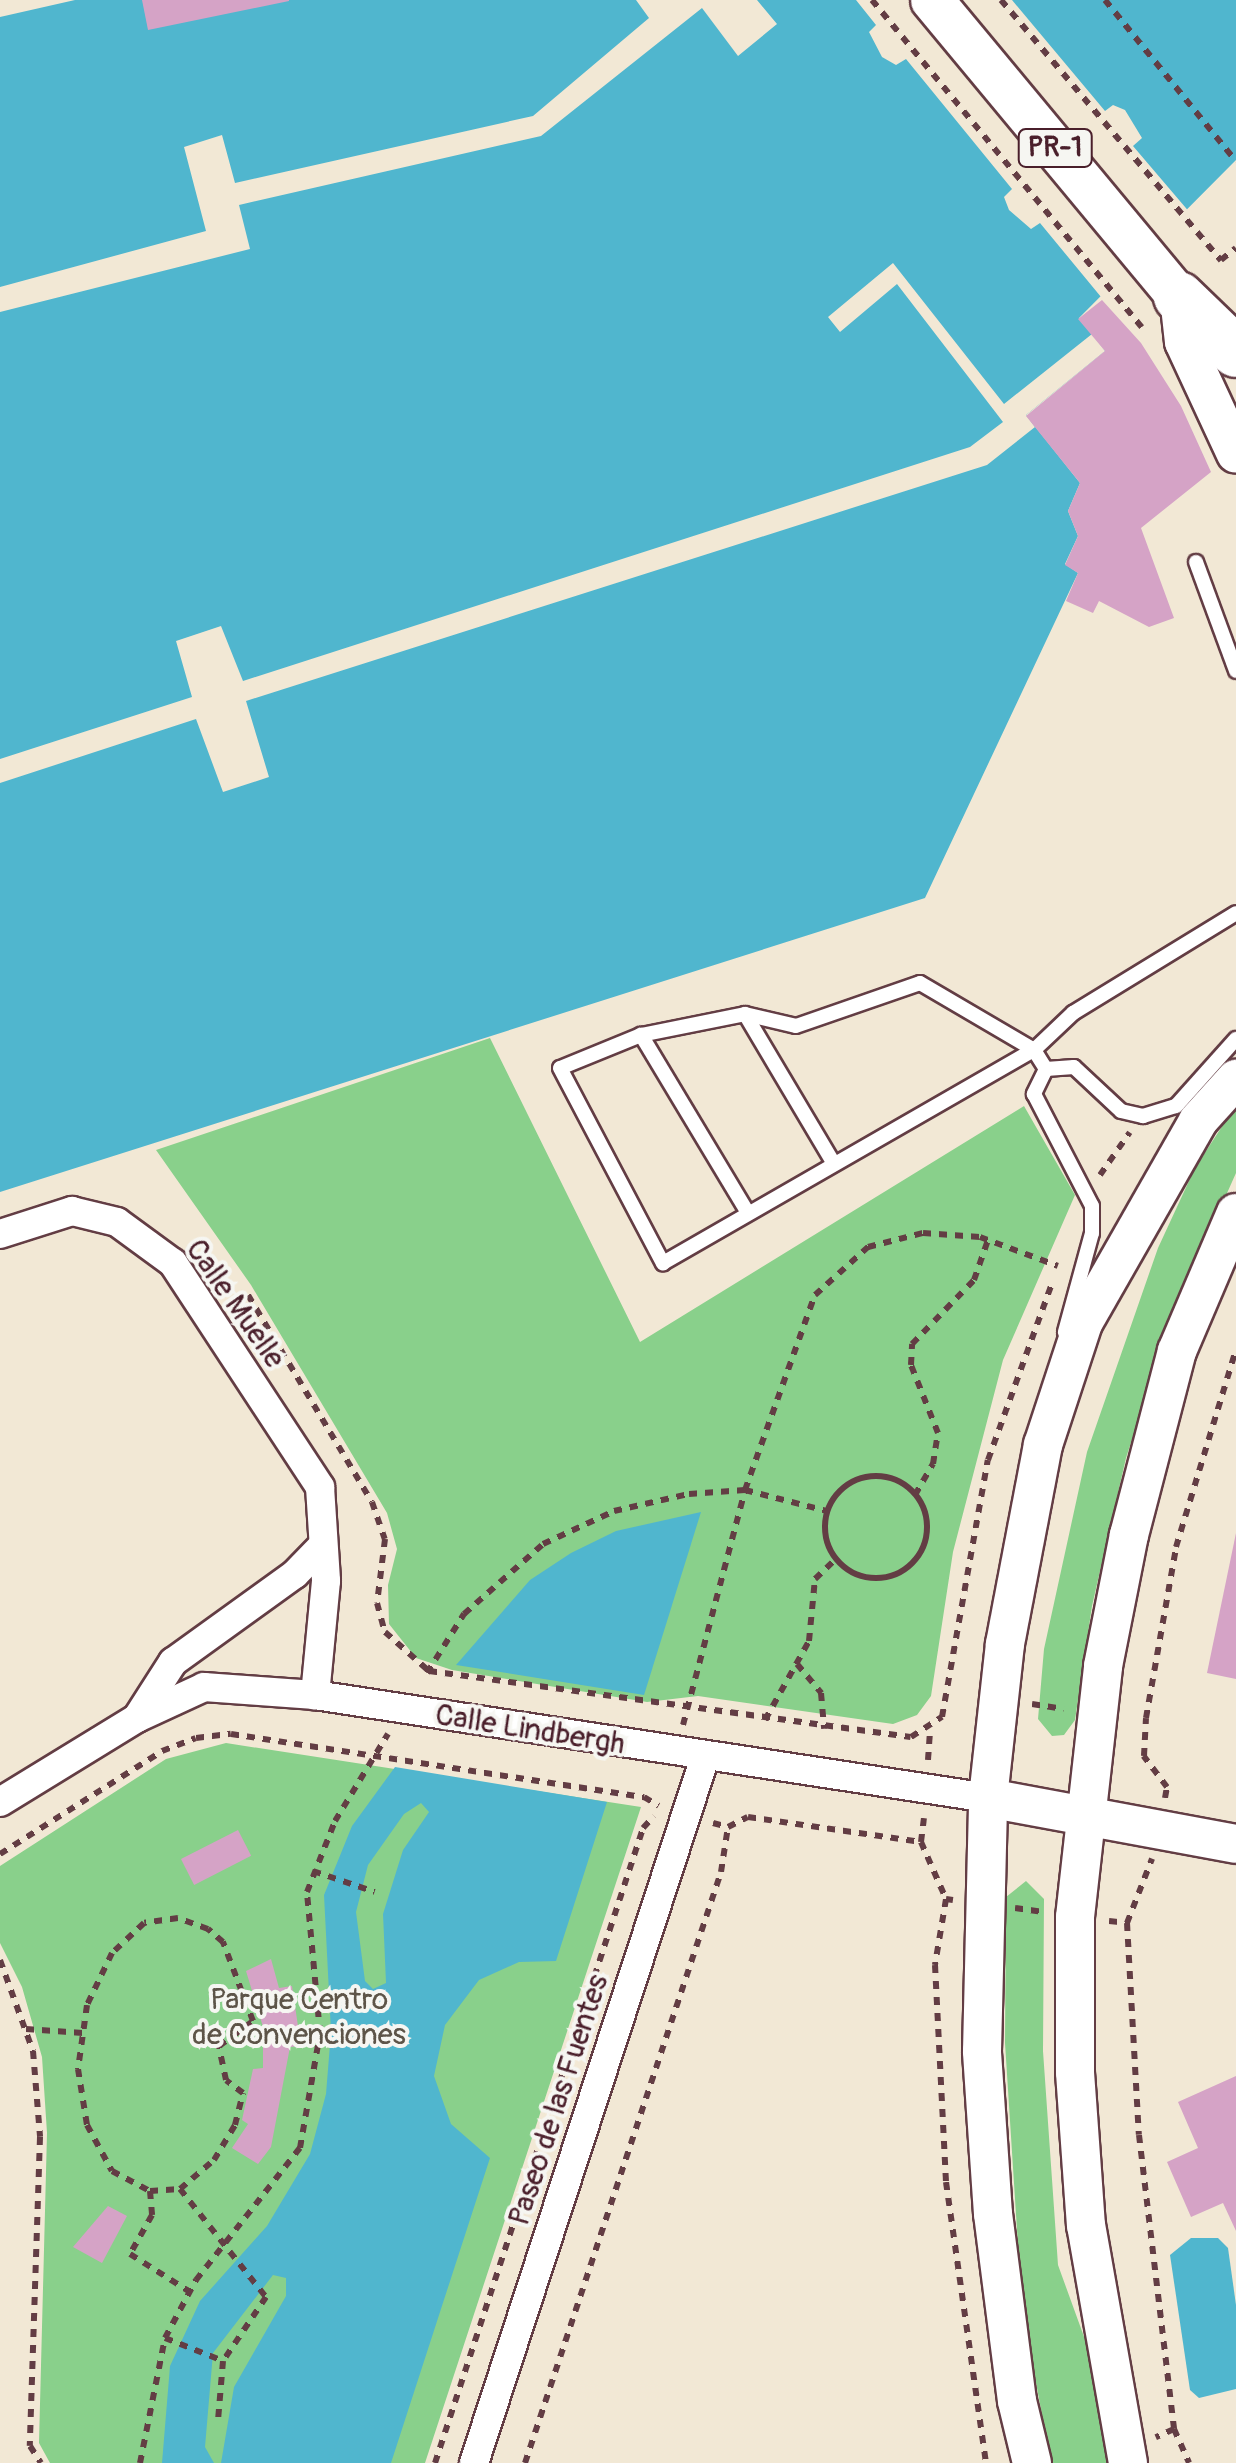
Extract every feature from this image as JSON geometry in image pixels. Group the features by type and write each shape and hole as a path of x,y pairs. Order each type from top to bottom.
{"highway":[{"name":"PR-1","path":"1160,312 1236,352"}],"main road":[{"name":"PR-1","path":"932,0 1160,312"},
{"path":"1160,312 1184,342 1236,454"},
{"path":"1032,2463 1017,2401 992,2214 982,2050 988,1798 999,1698 1043,1445 1084,1322 1198,1120 1236,1080"},
{"path":"1135,2453 1086,2226 1075,2072 1074,1917 1098,1712 1129,1535 1176,1351 1236,1214"},
{"name":"Calle Lindbergh","path":"988,1798 1087,1820 1156,1841 1236,1844"}],"street":[{"name":"Calle Muelle","path":"0,1234 72,1211 118,1222 174,1263 320,1487 320,1548 326,1581 315,1694"},
{"path":"137,1718 173,1662 294,1574 320,1548"},
{"name":"Calle Lindbergh","path":"0,1802 137,1718 204,1687 315,1694 988,1798"},
{"name":"Paseo de las Fuentes","path":"474,2463 705,1757"}],"lane":[{"path":"1196,562 1236,671"},
{"path":"1046,1069 1034,1050 920,983 796,1026 745,1014 641,1035 560,1068 664,1263 833,1162 1034,1050 1073,1013 1236,913"},
{"path":"745,1014 833,1162"},
{"path":"641,1035 748,1212"},
{"path":"1046,1069 1074,1067 1120,1112 1143,1116 1166,1111 1196,1089 1236,1039"},
{"path":"1046,1069 1034,1094 1088,1194 1092,1232 1065,1321 1068,1370"}],"path":[{"path":"872,0 1160,312"},
{"path":"1001,0 1221,260 1236,248"},
{"path":"1105,0 1236,160"},
{"path":"1088,1194 1143,1116"},
{"path":"915,1495 934,1464 938,1433 911,1364 912,1344 974,1280 988,1240"},
{"path":"248,1294 372,1502 384,1540 377,1603 386,1632 429,1672 824,1729 911,1737 930,1730 942,1717 988,1460 1062,1253"},
{"path":"1188,2463 1174,2429 1139,2135 1127,1923 1146,1887 1167,1787 1144,1756 1146,1718 1176,1547 1236,1349"},
{"path":"873,1476 893,1478 915,1495 928,1524 915,1561 880,1579 860,1576 836,1559 824,1531 827,1511 837,1494 873,1476"},
{"path":"140,2463 165,2338 190,2292 300,2148 320,2033 307,1892 313,1872 376,1754 464,1614 543,1544 614,1512 745,1490 827,1511"},
{"path":"765,1720 809,1641 815,1579 836,1559"},
{"path":"798,1664 820,1693 824,1729"},
{"path":"948,1686 999,1698 1146,1718"},
{"path":"930,1730 921,1842 946,1899 964,1901"},
{"path":"0,1854 162,1751 196,1738 231,1734 644,1797 728,1827 748,1817 921,1842"},
{"path":"525,2463 721,1872 728,1827"},
{"path":"313,1872 375,1892"},
{"path":"1002,1906 1056,1914"},
{"path":"178,1918 208,1928 223,1942 254,2021 219,2046 226,2080 243,2094 235,2125 214,2160 180,2189 150,2191 112,2171 87,2125 78,2069 83,2033 86,2005 112,1954 144,1923 178,1918"},
{"path":"1098,1920 1127,1923"},
{"path":"0,1960 26,2030 40,2137 30,2446 40,2463"},
{"path":"26,2030 83,2033"},
{"path":"180,2189 223,2249 266,2297 222,2362 218,2421"},
{"path":"150,2191 152,2214 130,2254 190,2292"},
{"path":"165,2338 222,2362"},
{"path":"1135,2453 1174,2429"}],"green space":[{"path":"490,1038 640,1342 1024,1106 1075,1195 1003,1360 953,1552 931,1696 917,1715 893,1724 698,1696 647,1702 452,1670 416,1658 389,1624 388,1585 397,1549 387,1513 251,1285 156,1150"},
{"path":"1236,1105 1236,1173 1170,1321 1126,1458 1092,1606 1075,1720 1064,1735 1052,1736 1038,1719 1044,1649 1087,1452 1158,1248 1195,1168"},
{"name":"Parque Centro de Convenciones","path":"226,1743 641,1807 425,2463 50,2463 39,2443 47,2133 42,2057 22,1987 0,1943 0,1866 166,1759"},
{"path":"1026,1881 1044,1899 1043,2051 1058,2265 1087,2345 1108,2463 1051,2463 1034,2372 1019,2261 1005,2043 1006,1897"}],"water":[{"path":"0,0 1236,0 1236,160 1079,318 1105,351 1026,415 1080,483 1068,511 1078,536 1065,564 1078,573 925,898 0,1192"},
{"path":"701,1512 644,1695 456,1665 530,1580 571,1553 616,1531"},
{"path":"395,1767 607,1802 556,1961 519,1962 479,1980 445,2025 434,2076 451,2124 490,2158 391,2463 221,2463 234,2387 286,2296 286,2278 273,2275 213,2353 205,2447 214,2463 162,2463 170,2366 200,2301 267,2226 310,2154 326,2094 331,2032 324,1895 352,1826","holes":["421,1803 429,1812 403,1850 383,1914 386,1983 373,1989 365,1981 356,1912 368,1865 404,1814"]},
{"path":"1191,2238 1218,2238 1228,2248 1236,2305 1236,2389 1199,2398 1190,2390 1170,2255"}],"pier":[{"path":"0,0 75,0 0,17"},
{"path":"636,0 757,0 777,24 738,56 702,8 541,136 239,205 250,249 0,312 0,287 206,231 184,147 222,135 235,183 533,116 649,18"},
{"path":"856,0 1012,0 1105,111 1113,105 1125,110 1142,138 1133,146 1191,214 1106,303 1040,223 1031,229 1009,210 1004,197 1012,189 906,59 896,65 882,57 869,32 876,25"},
{"path":"893,263 1004,404 1092,334 1105,351 1026,415 1035,427 987,465 246,701 269,777 223,792 196,719 0,783 0,759 192,697 176,641 221,626 243,681 970,447 1003,422 897,284 840,332 828,317"}],"building":[{"path":"142,0 289,0 289,1 148,30"},
{"path":"1102,300 1141,343 1181,406 1211,472 1141,528 1174,618 1149,627 1099,601 1093,613 1066,601 1078,573 1065,565 1078,536 1068,511 1080,483 1026,416 1105,351 1078,319"},
{"path":"1236,1533 1236,1679 1207,1673"},
{"path":"238,1830 251,1856 194,1885 181,1859"},
{"path":"271,1959 279,1988 292,1986 301,2046 290,2047 271,2147 258,2164 232,2148 248,2124 242,2120 253,2069 263,2068 263,2027 246,1971"},
{"path":"1236,2076 1236,2231 1223,2203 1191,2217 1167,2162 1198,2148 1178,2102"},
{"path":"108,2206 127,2216 102,2263 73,2247"}]}
